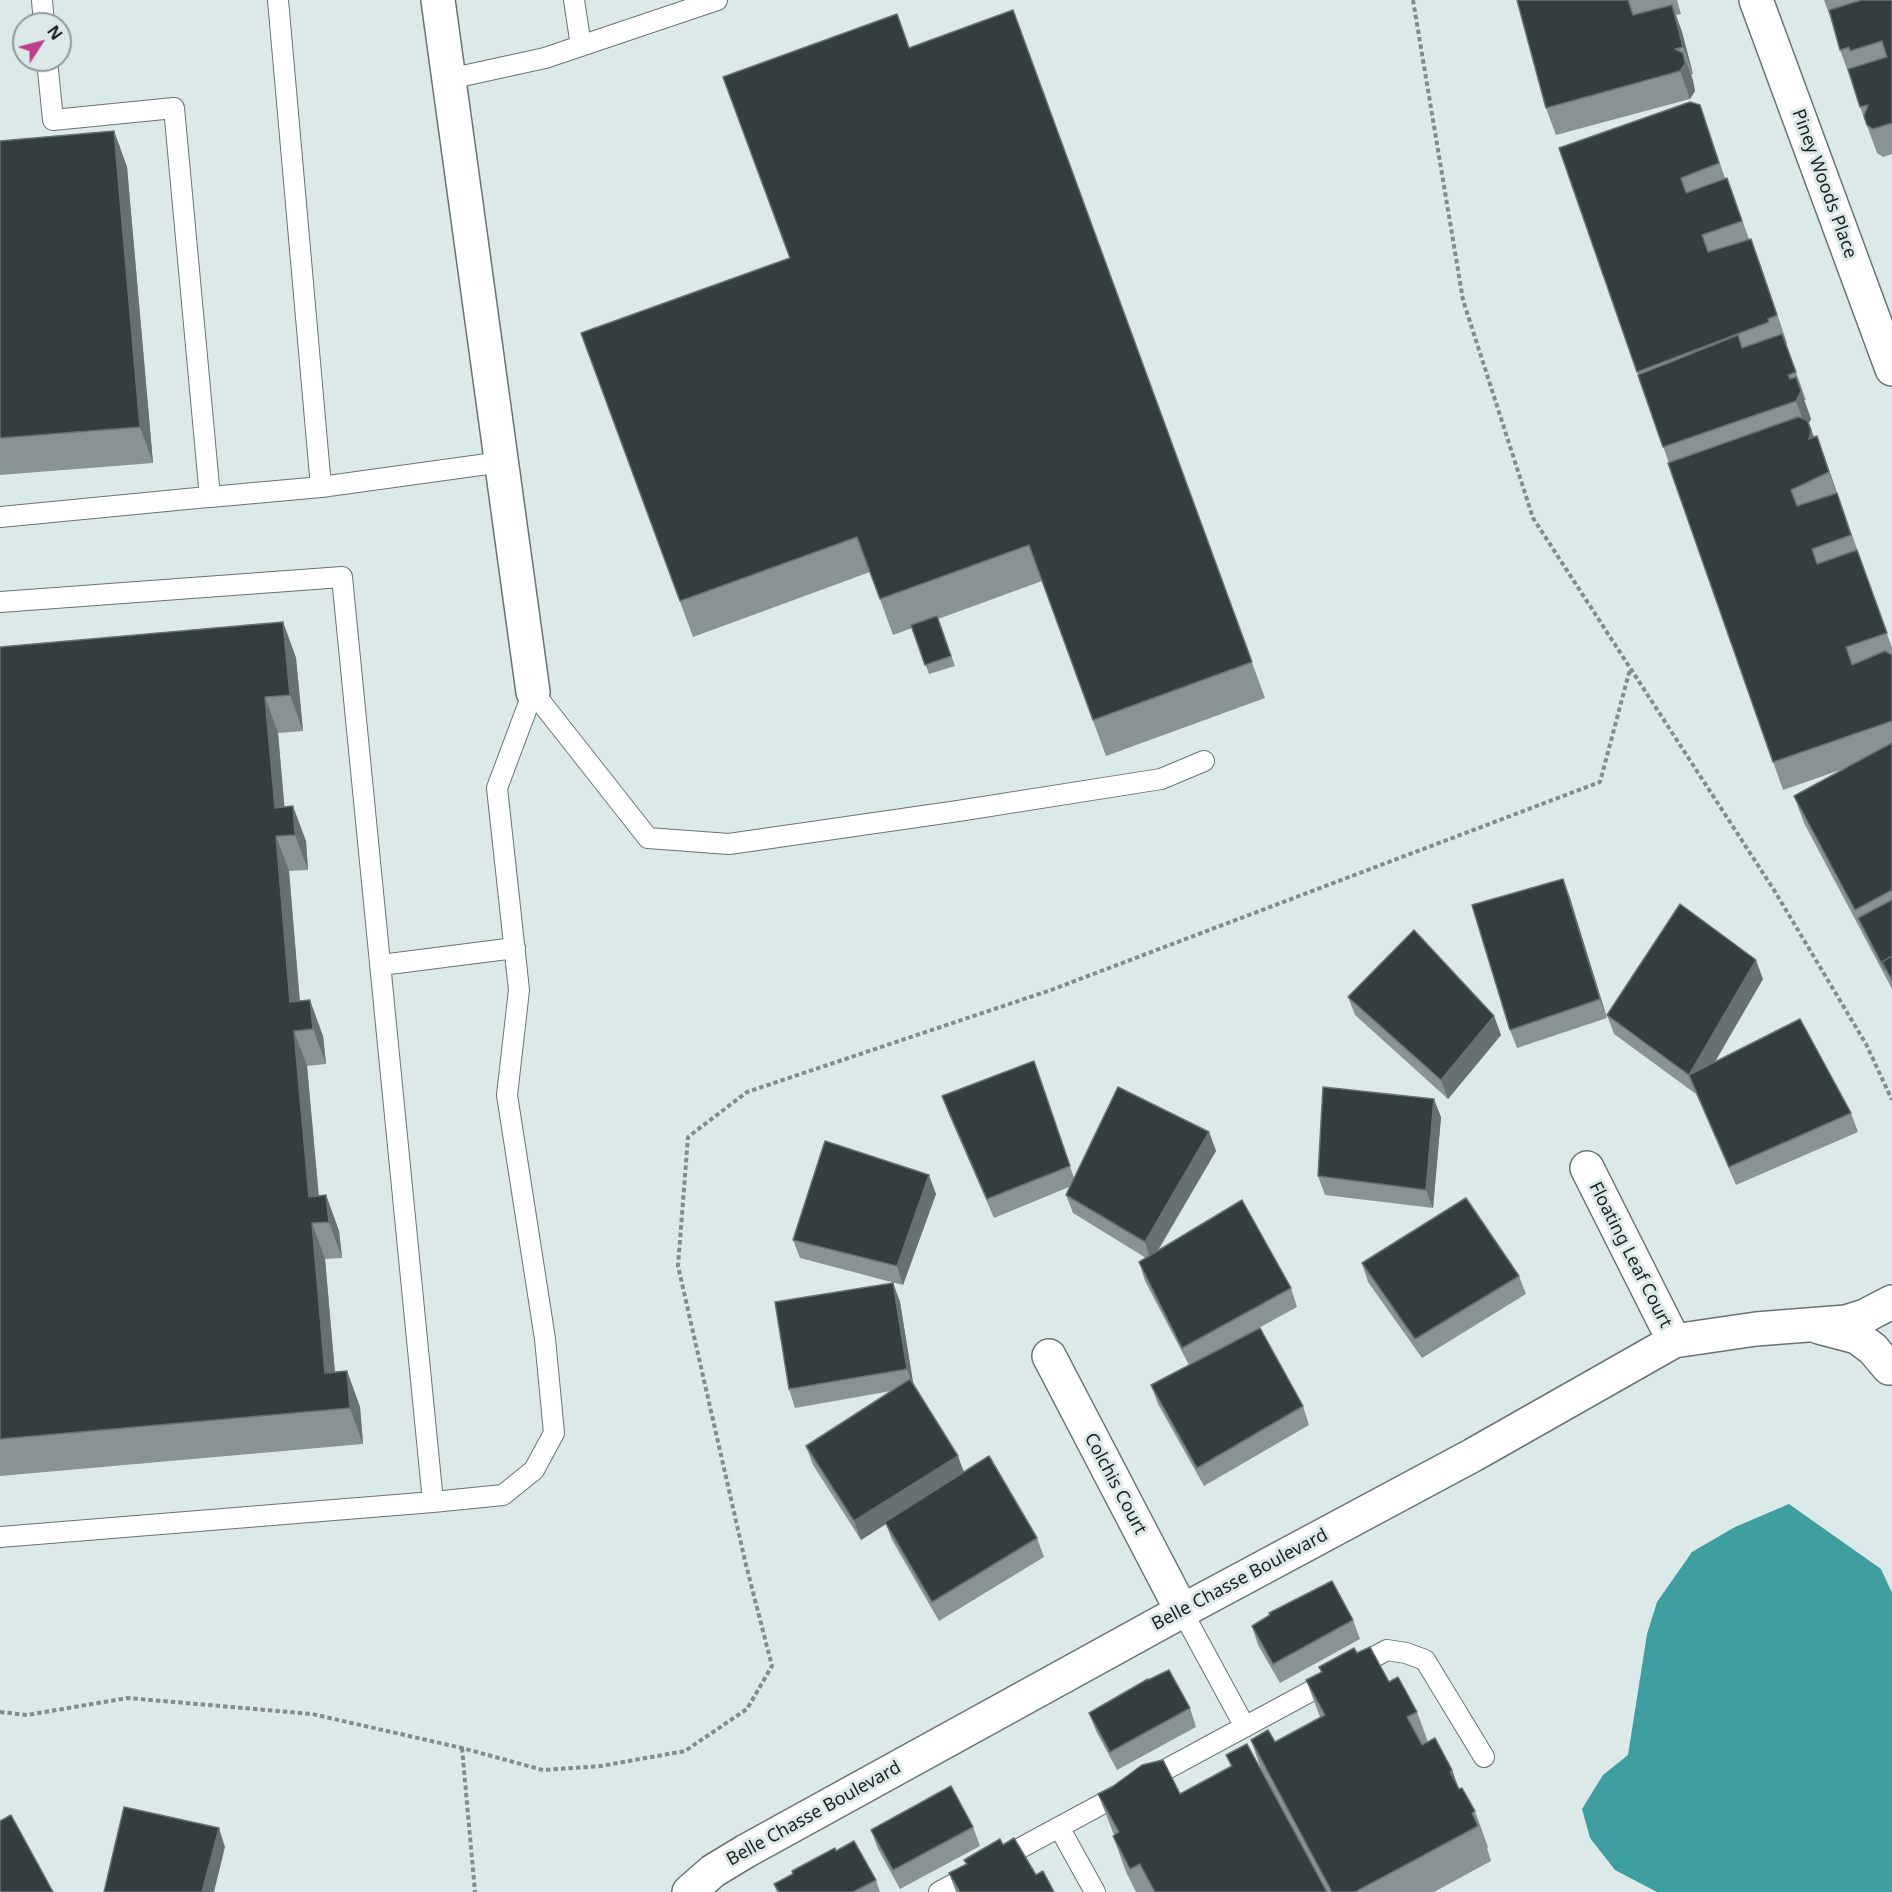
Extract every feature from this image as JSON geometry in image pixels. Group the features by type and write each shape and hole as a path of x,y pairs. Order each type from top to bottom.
{"street":[{"path":"438,0 533,692"},
{"name":"Piney Woods Place","path":"1756,0 1892,369"},
{"name":"Floating Leaf Court","path":"1587,1168 1674,1341"},
{"name":"Belle Chasse Boulevard","path":"698,1889 713,1871 746,1851 1182,1611 1473,1455 1674,1341 1756,1329 1846,1322 1892,1303"},
{"name":"Belle Chasse Boulevard","path":"1891,1371 1886,1363 1882,1336 1892,1303"},
{"name":"Belle Chasse Boulevard","path":"1812,1325 1857,1337 1873,1349 1891,1371"},
{"name":"Colchis Court","path":"1049,1356 1182,1611"}],"lane":[{"path":"278,0 321,487"},
{"path":"574,0 581,46"},
{"path":"449,79 545,58 717,0"},
{"path":"48,72 53,120 174,108 210,497 218,496"},
{"path":"0,517 321,487 502,462"},
{"path":"0,602 342,577 433,1502"},
{"path":"533,692 648,838 729,844 1161,779 1204,761"},
{"path":"0,1537 503,1495 534,1470 554,1433 545,1339 507,1095 519,990 496,788 533,692"},
{"path":"381,965 514,948"},
{"path":"1182,1611 1245,1727"},
{"path":"939,1892 1387,1650 1406,1653 1425,1660 1484,1757"},
{"path":"1059,1827 1095,1892"}],"path":[{"path":"1413,0 1463,300 1533,518 1774,890 1866,1044 1892,1100"},
{"path":"0,1712 27,1715 128,1698 312,1714 543,1770 601,1766 685,1751 747,1709 772,1666 746,1565 678,1266 688,1137 747,1092 1051,990 1600,783 1630,669"},
{"path":"462,1749 475,1892"}],"water":[{"path":"1789,1504 1881,1569 1892,1593 1892,1892 1657,1892 1615,1870 1590,1838 1582,1809 1603,1775 1628,1755 1647,1634 1657,1602 1692,1552 1735,1527"}],"building":[{"path":"1517,0 1628,0 1633,15 1672,5 1683,47 1675,49 1683,53 1685,64 1680,71 1546,108"},
{"path":"1862,0 1892,0 1892,123 1873,129 1867,125 1864,116 1868,105 1860,107 1848,69 1887,57 1882,41 1850,51 1849,47 1840,50 1829,10"},
{"path":"1013,10 1252,662 1093,720 1029,545 880,599 857,537 680,601 581,333 790,258 723,77 897,14 909,48"},
{"path":"1690,102 1700,105 1719,163 1681,178 1686,193 1727,178 1742,221 1702,235 1708,252 1751,239 1777,315 1768,319 1769,322 1637,372 1559,148"},
{"path":"114,131 140,427 0,438 0,141"},
{"path":"1782,334 1796,372 1788,375 1790,379 1796,377 1801,391 1796,401 1663,447 1638,375 1738,335 1742,348"},
{"path":"1798,417 1807,420 1811,430 1809,439 1817,436 1829,472 1791,490 1797,506 1837,493 1851,535 1812,549 1817,564 1857,550 1887,633 1846,647 1852,665 1885,651 1892,655 1892,721 1773,762 1668,463"},
{"path":"937,616 951,656 925,665 911,625"},
{"path":"283,622 290,695 265,697 275,808 293,806 295,835 276,836 290,1002 310,1000 313,1029 294,1031 309,1197 326,1195 329,1222 312,1223 325,1373 347,1371 350,1408 0,1439 0,647"},
{"path":"1892,743 1892,890 1855,910 1794,796"},
{"path":"1563,879 1600,999 1510,1030 1472,905"},
{"path":"1892,900 1892,956 1882,962 1885,970 1858,918"},
{"path":"1680,904 1756,960 1689,1075 1607,1015"},
{"path":"1414,930 1494,1016 1441,1080 1348,997"},
{"path":"1892,956 1892,980 1882,962"},
{"path":"1800,1019 1851,1113 1729,1167 1689,1075"},
{"path":"1034,1061 1070,1166 987,1199 942,1096"},
{"path":"1118,1087 1209,1132 1145,1242 1066,1195"},
{"path":"1323,1087 1434,1099 1426,1190 1318,1176"},
{"path":"825,1141 929,1175 897,1266 793,1240"},
{"path":"1466,1198 1519,1276 1415,1339 1362,1263"},
{"path":"1242,1200 1291,1288 1182,1348 1139,1262"},
{"path":"893,1283 907,1369 789,1389 775,1302"},
{"path":"1260,1328 1303,1406 1197,1468 1151,1385"},
{"path":"910,1379 958,1456 854,1521 806,1446"},
{"path":"989,1456 1037,1538 932,1602 885,1522"},
{"path":"1332,1581 1353,1620 1273,1664 1252,1626 1270,1615 1269,1613"},
{"path":"1370,1647 1389,1682 1398,1677 1417,1712 1407,1717 1422,1745 1435,1738 1459,1789 1462,1788 1475,1811 1472,1813 1478,1826 1355,1892 1332,1892 1251,1740 1268,1730 1275,1742 1325,1715 1306,1680 1322,1672 1319,1667 1354,1648 1357,1653"},
{"path":"1169,1670 1190,1708 1110,1752 1089,1713 1148,1679"},
{"path":"1247,1744 1327,1892 1155,1892 1140,1864 1130,1869 1113,1836 1119,1832 1098,1794 1112,1787 1142,1765 1163,1760 1180,1794 1232,1766 1226,1755"},
{"path":"951,1786 973,1827 893,1870 871,1830"},
{"path":"124,1807 219,1828 202,1892 104,1892"},
{"path":"11,1815 53,1892 0,1892 0,1821"},
{"path":"1014,1838 1036,1875 1043,1871 1054,1892 960,1892 949,1873 967,1864 964,1860 1000,1839 1003,1845"},
{"path":"854,1841 876,1880 853,1892 779,1892 774,1884 793,1874 792,1871 835,1848 836,1851"}]}
